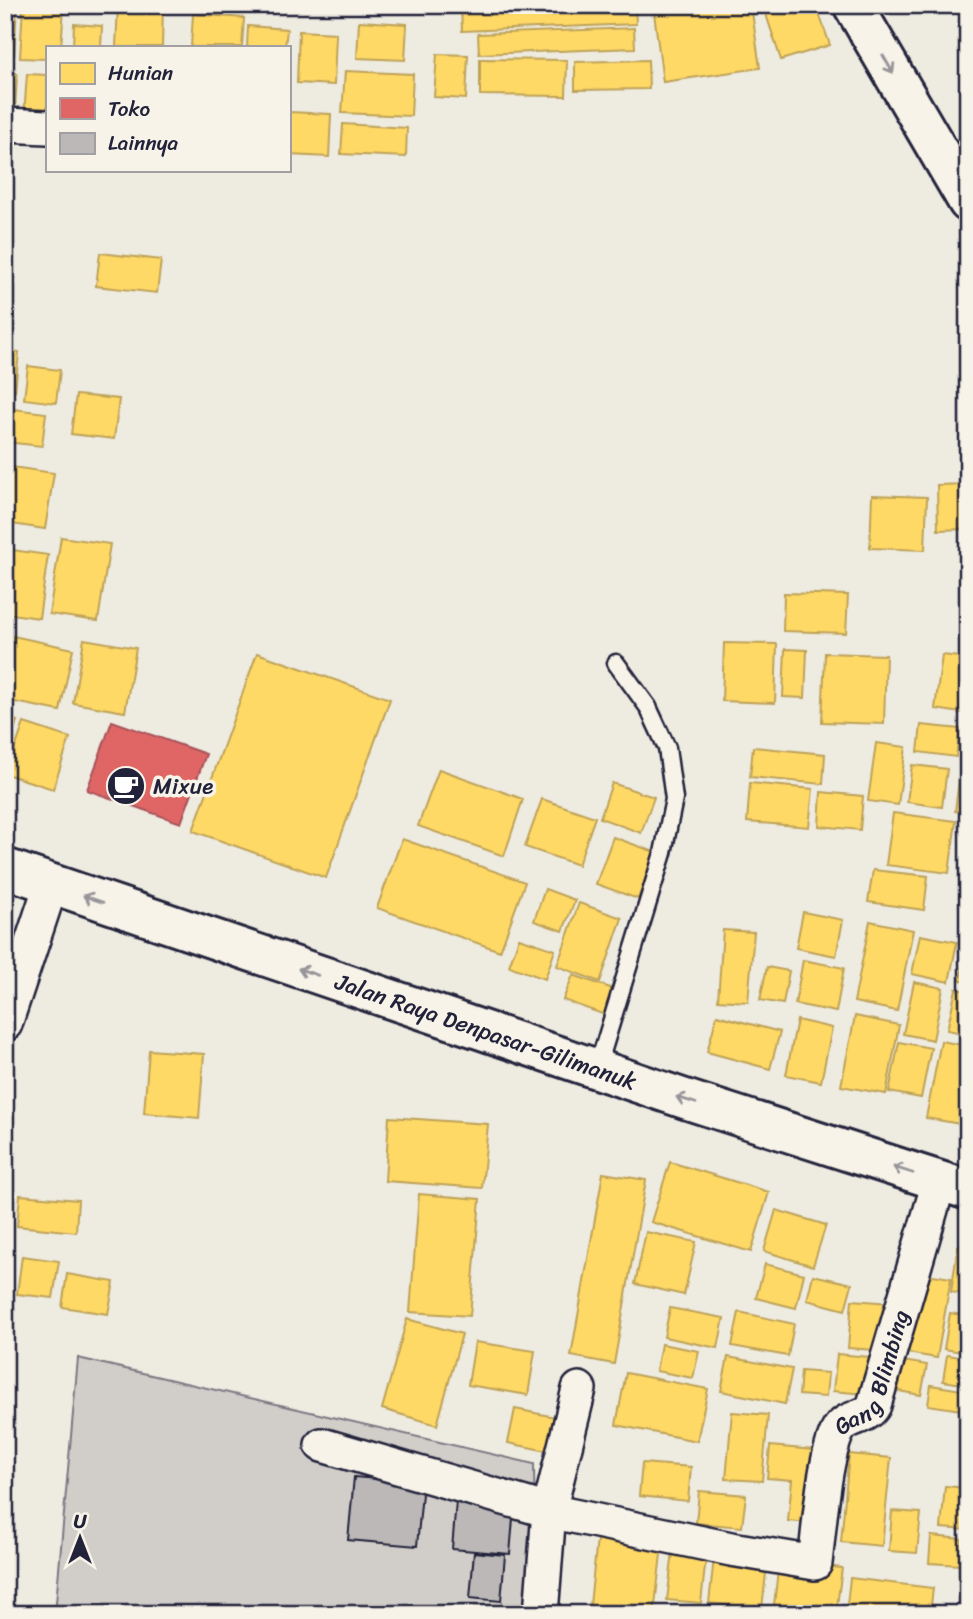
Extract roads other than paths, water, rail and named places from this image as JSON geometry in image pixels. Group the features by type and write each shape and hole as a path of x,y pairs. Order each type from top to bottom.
{"highway":[{"path":"853,5 968,202"},
{"name":"Jalan Raya Denpasar-Gilimanuk","path":"5,868 597,1070 953,1186"}],"street":[{"path":"5,125 46,127"},
{"path":"5,1024 51,885"},
{"name":"Gang Blimbing","path":"549,1511 731,1549 815,1563 832,1443 843,1423 864,1415 874,1405 953,1186"},
{"path":"541,1614 549,1511 579,1389"},
{"path":"322,1445 549,1511"}],"lane":[{"path":"597,1070 663,853 674,799 667,748 648,707 616,663"}],"place":[{"name":"Mixue","path":"126,786"}]}
